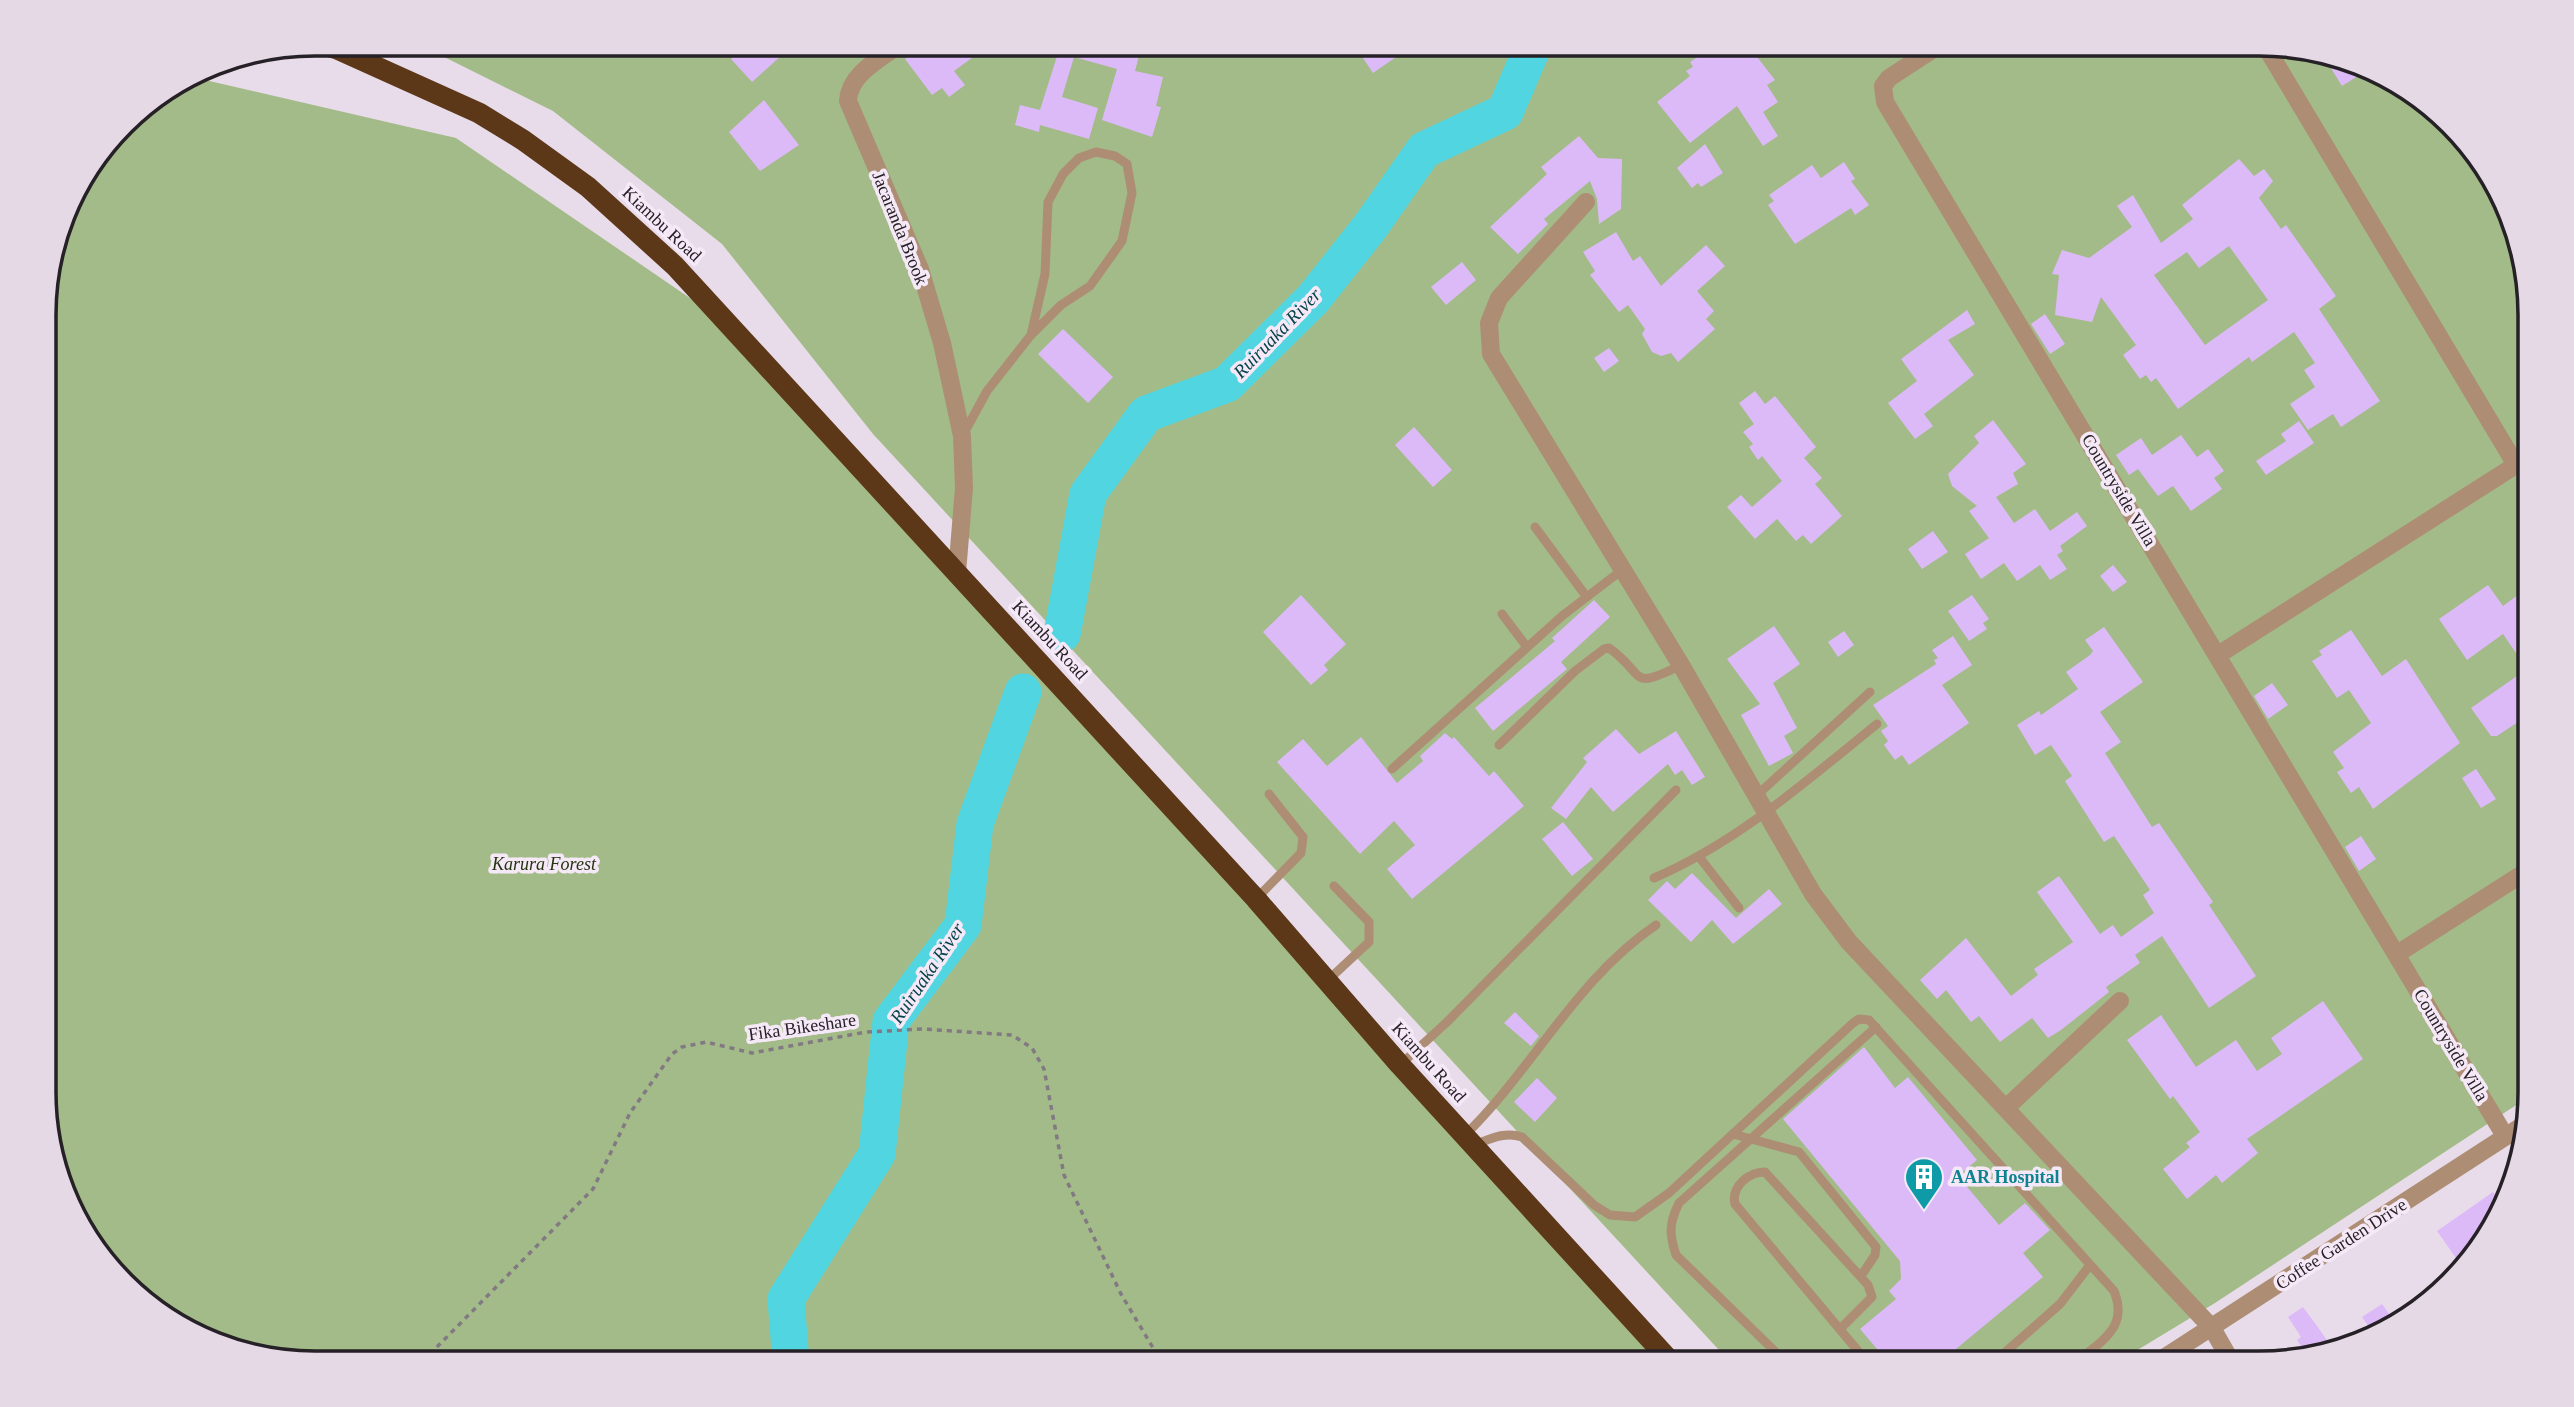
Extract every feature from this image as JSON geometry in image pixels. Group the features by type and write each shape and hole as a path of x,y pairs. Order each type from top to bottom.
{"highway":[{"name":"Kiambu Road","path":"353,56 479,113 523,140 588,187 642,233 684,275 1256,899 1325,982 1661,1351"}],"street":[{"name":"Jacaranda Brook","path":"884,56 859,75 848,88 848,101 920,270 942,343 962,436 964,488 957,573"},
{"name":"Countryside Villa","path":"1923,56 1889,78 1884,86 1885,102 2505,1136"},
{"path":"2272,57 2518,453"},
{"path":"1586,202 1499,298 1489,323 1491,354 1681,665 1813,894 1849,942 2007,1107 2211,1328 2224,1351"},
{"path":"2218,655 2518,464"},
{"path":"2396,954 2518,877"},
{"path":"2007,1107 2120,1001"},
{"name":"Coffee Garden Drive","path":"2175,1351 2515,1130"}],"lane":[{"path":"962,436 986,391 1031,335 1061,304 1090,286 1122,241 1132,193 1127,164 1115,156 1096,152 1079,158 1063,174 1048,202 1045,274 1031,335"},
{"path":"1535,527 1586,596"},
{"path":"1392,769 1527,646 1586,596 1622,570"},
{"path":"1502,614 1527,646"},
{"path":"1499,746 1574,671 1604,649 1609,648 1620,657 1635,677 1641,679 1660,676 1681,665"},
{"path":"1755,797 1870,692"},
{"path":"1654,878 1700,858 1765,814 1877,724"},
{"path":"1400,1065 1447,1022 1676,790"},
{"path":"1256,899 1301,853 1303,837 1269,794"},
{"path":"1700,858 1739,908"},
{"path":"1325,982 1369,942 1369,922 1335,886"},
{"path":"1470,1140 1568,1009 1631,944 1656,925"},
{"path":"1470,1140 1502,1135 1522,1137 1594,1205 1610,1215 1635,1216 1669,1192 1859,1019 1869,1020 2114,1291 2119,1303 2119,1320 2089,1351"},
{"path":"1775,1351 1676,1255 1669,1235 1671,1219 1679,1203 1876,1027"},
{"path":"1829,1045 1841,1058"},
{"path":"1733,1134 1799,1152 1875,1247 1875,1255 1861,1276"},
{"path":"1841,1328 1872,1297 1871,1290 1765,1172 1750,1176 1737,1188 1733,1196 1735,1204 1859,1351"},
{"path":"2007,1351 2060,1304 2091,1265"},
{"path":"2181,1347 2184,1351"}],"path":[{"name":"Fika Bikeshare","path":"433,1351 593,1189 630,1113 672,1054 682,1047 706,1042 752,1053 866,1032 923,1028 1012,1035 1032,1048 1044,1069 1064,1175 1121,1294 1155,1351"}],"green space":[{"path":"442,56 2259,56 2310,61 2374,83 2430,120 2464,157 2498,216 2516,281 2517,1104 2215,1303 2136,1351 1720,1351 873,434 722,244 553,111"},
{"name":"Karura Forest","path":"206,80 456,138 725,322 1653,1351 315,1351 264,1346 200,1324 157,1297 120,1263 91,1222 70,1175 58,1126 56,1092 56,315 58,281 65,248 83,200 100,171 120,144 144,120 185,91"}],"building":[{"path":"734,56 781,56 752,82 731,59"},
{"path":"909,56 975,56 954,71 965,85 949,97 942,88 932,95 905,59"},
{"path":"1057,56 1139,56 1135,71 1163,77 1156,106 1161,107 1152,137 1102,120 1117,69 1074,57 1062,97 1098,108 1089,139 1040,125 1039,132 1015,125 1020,105 1040,110"},
{"path":"1366,56 1398,56 1373,73 1363,58"},
{"path":"1699,56 1756,56 1775,80 1767,85 1778,102 1763,112 1778,136 1763,146 1737,106 1690,143 1657,102 1690,76 1686,71 1693,67 1690,62"},
{"path":"2330,66 2358,76 2342,86"},
{"path":"764,100 799,145 760,171 729,132"},
{"path":"1579,136 1598,158 1622,159 1621,209 1599,224 1597,199 1590,181 1544,219 1548,224 1518,254 1490,227 1547,174 1541,167"},
{"path":"1705,144 1723,173 1701,187 1698,183 1692,188 1677,168"},
{"path":"2239,159 2254,176 2264,169 2273,181 2259,198 2281,229 2286,225 2336,296 2319,309 2380,401 2341,427 2333,414 2308,430 2290,404 2315,387 2304,370 2315,363 2294,332 2252,362 2249,357 2178,409 2156,378 2151,382 2146,375 2140,379 2123,355 2136,345 2101,297 2092,322 2055,315 2059,275 2052,274 2062,250 2089,258 2132,227 2117,206 2133,195 2161,243 2193,219 2182,205","holes":["2229,246 2268,300 2205,345 2154,275 2187,252 2199,268"]},
{"path":"1844,162 1855,179 1851,181 1869,205 1855,215 1851,208 1795,244 1768,205 1774,201 1769,195 1812,165 1821,178"},
{"path":"1616,232 1633,261 1640,256 1661,286 1706,245 1725,266 1697,291 1714,311 1706,319 1715,329 1678,362 1671,353 1661,356 1652,352 1642,334 1645,329 1628,305 1619,312 1590,275 1595,271 1583,252"},
{"path":"1462,262 1476,280 1446,305 1431,287"},
{"path":"1967,310 1975,324 1948,340 1974,375 1924,414 1933,426 1915,439 1888,403 1917,381 1901,359"},
{"path":"2045,314 2065,344 2050,354 2031,324"},
{"path":"1063,329 1113,377 1088,403 1038,354"},
{"path":"1609,348 1619,361 1604,372 1594,358"},
{"path":"1755,391 1765,404 1775,396 1816,447 1804,458 1822,478 1815,484 1842,516 1811,544 1803,535 1796,541 1777,519 1755,539 1727,507 1741,495 1752,507 1782,481 1762,456 1758,460 1749,447 1753,444 1743,432 1754,424 1739,403"},
{"path":"1993,420 2026,464 2013,473 2018,484 1996,497 2014,523 2035,509 2050,531 2077,512 2087,526 2060,546 2063,551 2057,555 2067,569 2050,580 2040,565 2017,581 2004,563 1981,579 1965,554 1989,538 1969,511 1977,506 1952,486 1948,474 1979,443 1974,436"},
{"path":"2299,421 2314,443 2266,475 2256,461 2286,441 2281,434"},
{"path":"1414,427 1452,470 1433,487 1395,445"},
{"path":"2181,435 2197,457 2208,449 2224,471 2214,478 2222,489 2191,511 2173,486 2158,496 2138,469 2129,475 2116,455 2141,438 2152,455"},
{"path":"1933,531 1948,552 1922,569 1908,549"},
{"path":"2113,565 2127,582 2113,592 2100,576"},
{"path":"2488,585 2503,606 2518,595 2518,656 2503,634 2467,660 2439,619"},
{"path":"1301,595 1346,644 1324,665 1328,670 1311,685 1263,632"},
{"path":"1972,595 1989,619 1983,623 1987,629 1969,641 1948,611"},
{"path":"1594,600 1610,617 1561,662 1567,669 1493,731 1475,708 1555,641 1552,638"},
{"path":"1774,626 1800,664 1773,683 1797,728 1784,736 1793,753 1769,766 1741,715 1760,704 1727,659"},
{"path":"2104,627 2143,682 2100,712 2121,742 2105,753 2152,827 2159,823 2213,902 2209,905 2256,976 2209,1008 2162,936 2135,955 2140,963 2106,987 2109,992 2061,1030 2048,1038 2032,1018 2000,1042 1979,1016 1971,1022 1946,990 1937,999 1920,980 1966,938 2011,996 2038,975 2034,969 2073,942 2037,892 2059,876 2100,934 2113,925 2121,937 2154,913 2143,895 2150,890 2114,836 2104,842 2065,781 2072,776 2051,745 2035,755 2017,725 2039,711 2041,715 2078,689 2066,672 2090,655 2093,651 2085,640"},
{"path":"2351,630 2382,676 2406,659 2460,743 2373,809 2359,787 2351,793 2337,772 2344,768 2333,752 2371,723 2349,690 2337,698 2312,661 2322,655 2319,651"},
{"path":"1844,631 1854,645 1838,657 1828,642"},
{"path":"1953,636 1972,665 1942,685 1969,723 1909,765 1902,755 1895,760 1884,745 1888,741 1881,731 1888,726 1873,705 1936,664 1934,660 1938,658 1932,650"},
{"path":"2518,675 2518,722 2497,736 2491,736 2471,708"},
{"path":"2272,683 2288,705 2268,719 2254,696"},
{"path":"1616,729 1639,754 1676,731 1705,777 1692,785 1682,770 1675,775 1668,764 1613,812 1591,787 1566,819 1551,808 1587,762 1583,758"},
{"path":"1445,733 1452,739 1454,737 1489,776 1494,771 1524,806 1412,899 1387,869 1415,845 1394,821 1360,854 1277,762 1303,739 1327,766 1361,737 1397,783 1423,761 1420,756"},
{"path":"2476,769 2496,799 2481,808 2462,778"},
{"path":"1563,822 1593,859 1572,876 1542,839"},
{"path":"2361,836 2376,859 2359,871 2345,847"},
{"path":"1692,873 1736,918 1769,889 1782,904 1733,944 1712,920 1691,942 1648,900 1667,881 1675,889"},
{"path":"2323,1001 2363,1059 2247,1139 2258,1153 2222,1183 2216,1175 2187,1199 2163,1169 2190,1147 2186,1143 2200,1132 2173,1096 2170,1099 2127,1040 2161,1015 2196,1067 2236,1040 2257,1071 2282,1054 2271,1038"},
{"path":"1515,1012 1539,1036 1531,1046 1504,1023"},
{"name":"AAR Hospital","path":"1864,1047 1895,1088 1908,1077 1977,1160 1958,1176 1999,1225 2025,1203 2050,1230 2023,1253 2043,1277 1954,1351 1879,1351 1860,1329 1896,1299 1889,1291 1901,1279 1900,1261 1783,1119"},
{"path":"1537,1078 1557,1098 1535,1122 1514,1102"},
{"path":"2493,1192 2496,1196 2483,1222 2457,1259 2437,1231"},
{"path":"2382,1304 2390,1315 2368,1326 2362,1317"},
{"path":"2303,1307 2328,1341 2302,1347 2297,1340 2301,1337 2288,1317"}],"waterway":[{"name":"Ruiruaka River","path":"1062,634 1088,494 1146,414 1227,384 1313,299 1370,227 1424,150 1505,112 1529,56"},
{"name":"Ruiruaka River","path":"790,1351 786,1299 877,1154 891,1021 963,925 975,824 1023,692"}],"place":[{"name":"AAR Hospital","path":"1924,1211"}]}
